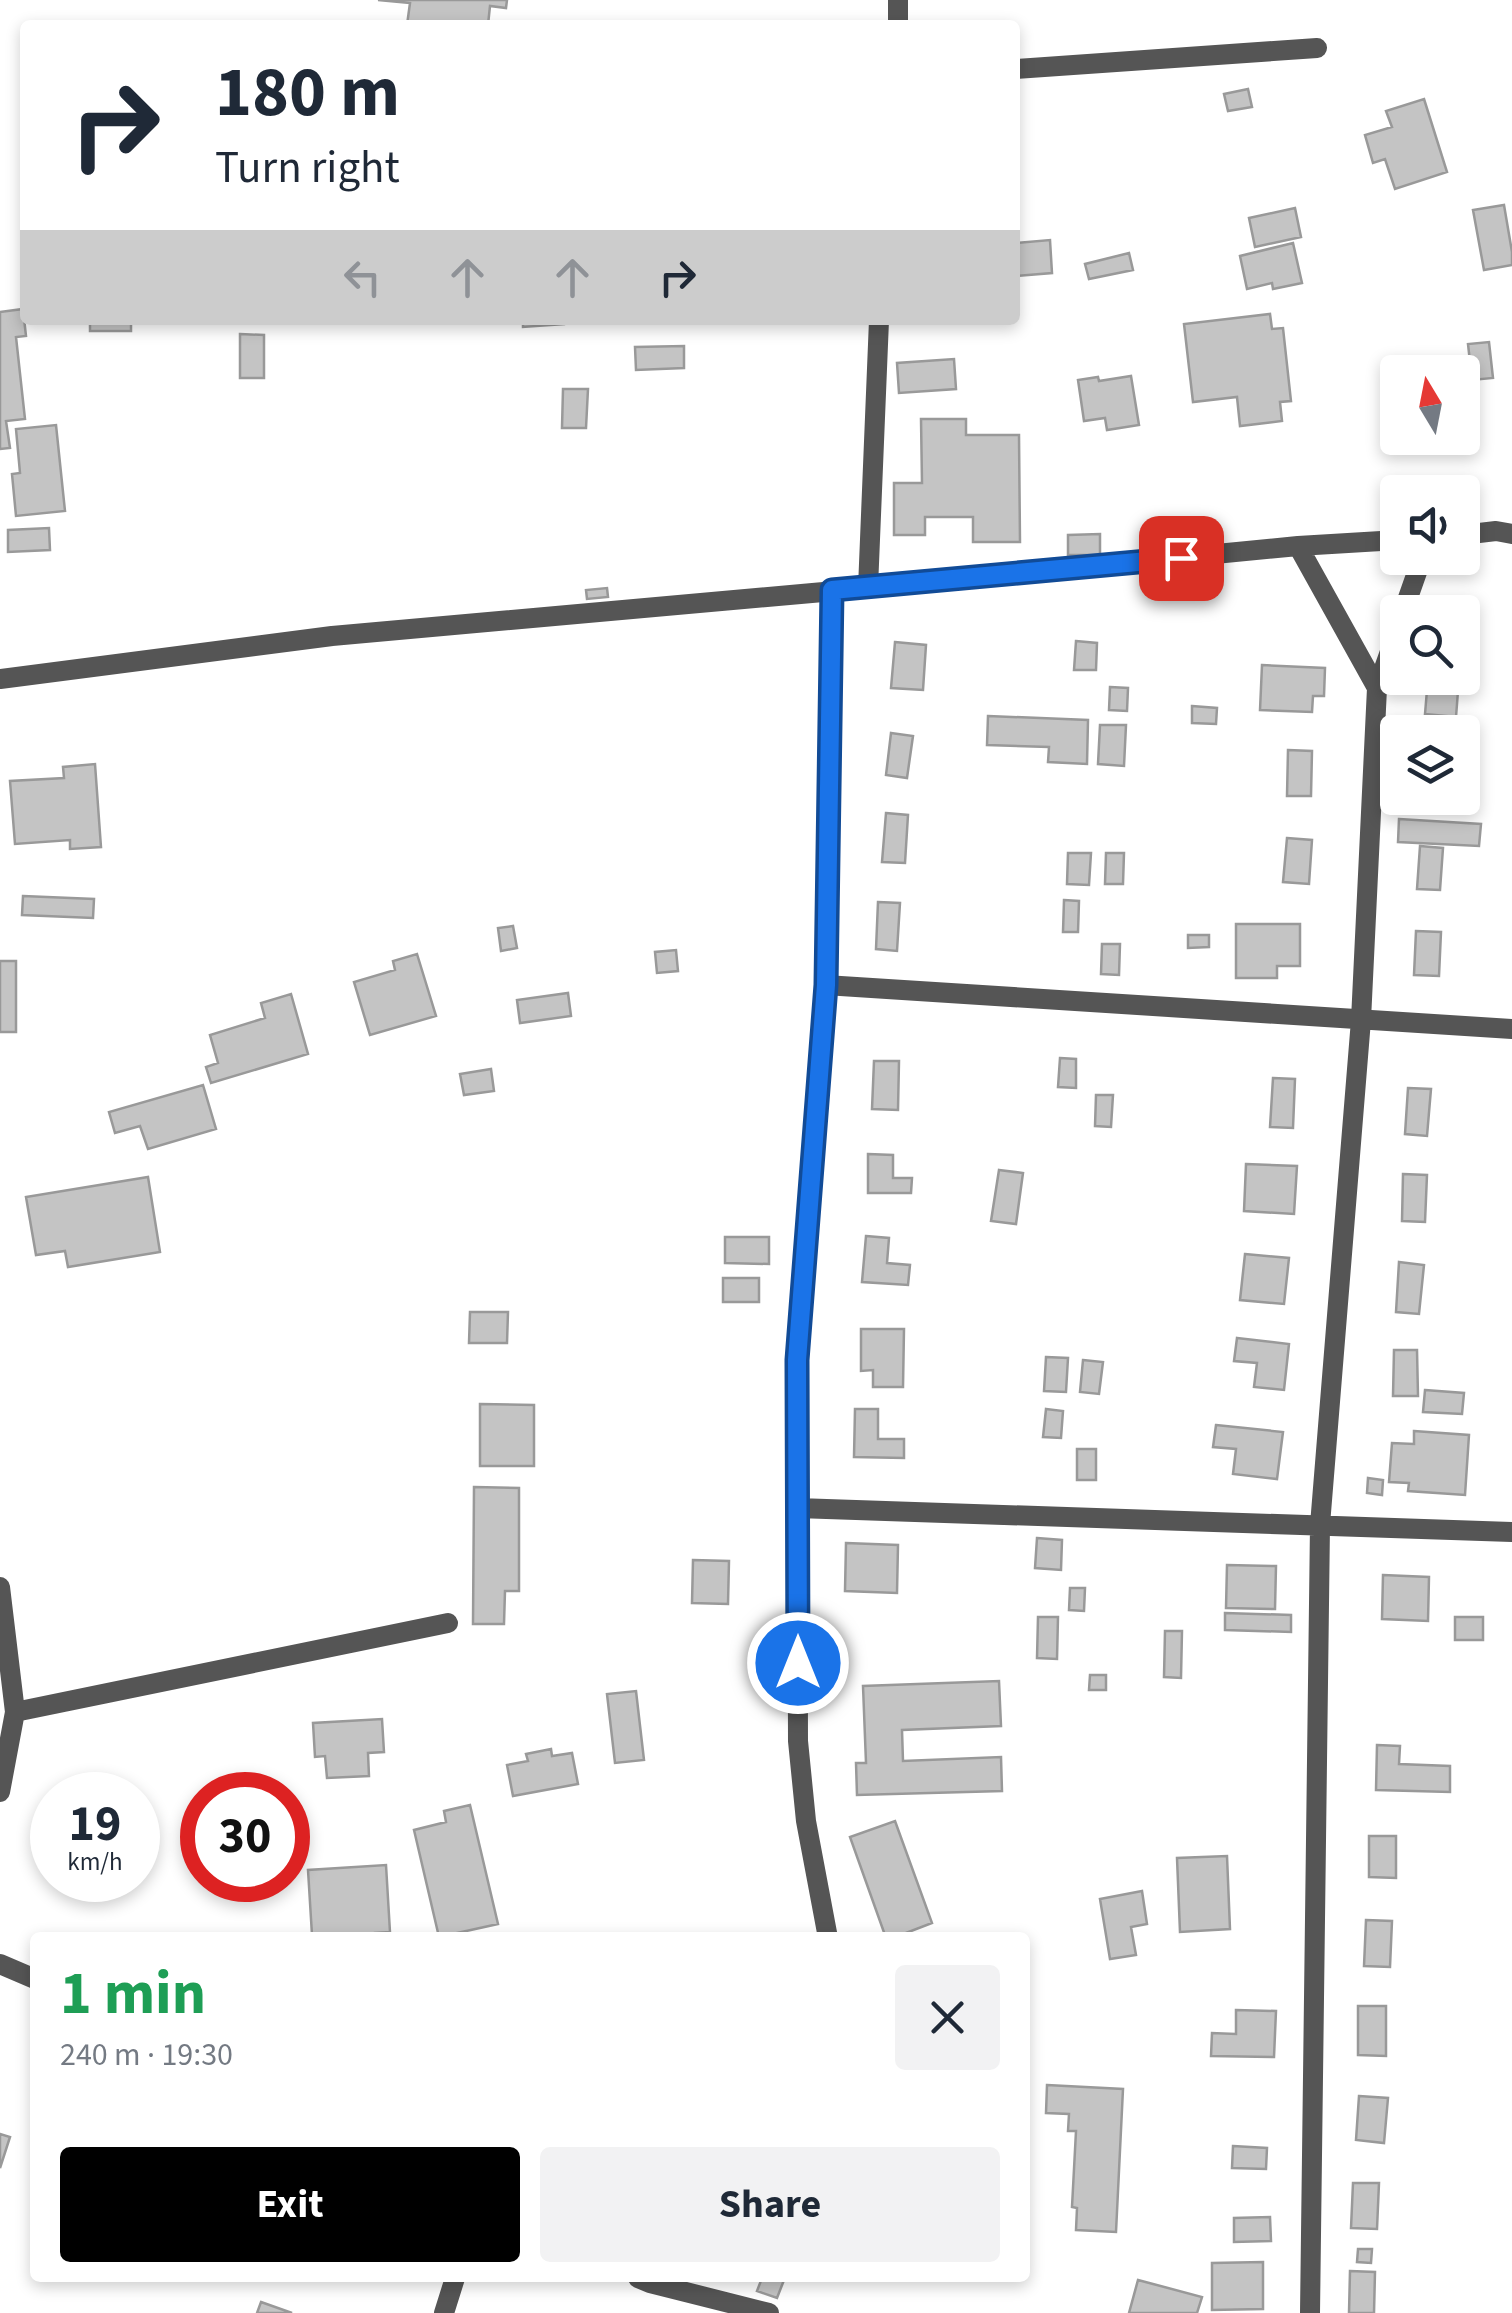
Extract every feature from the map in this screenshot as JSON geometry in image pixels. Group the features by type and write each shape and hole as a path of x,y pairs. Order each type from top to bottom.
{"street":[{"path":"1020,70 1317,48"},
{"path":"868,588 879,325"},
{"path":"1480,533 1512,534"},
{"path":"0,679 332,636 1380,541"},
{"path":"1298,546 1378,688"},
{"path":"827,1932 806,1821 798,1741 797,1360 826,985 832,590"},
{"path":"1310,2313 1320,1525 1361,1020 1380,682"},
{"path":"826,985 1512,1028"},
{"path":"797,1508 1512,1532"},
{"path":"0,1587 15,1712 0,1792"},
{"path":"15,1712 448,1623"},
{"path":"0,1964 30,1978"},
{"path":"444,2313 454,2282"},
{"path":"648,2282 769,2313"}],"building":[{"path":"378,0 507,0 506,8 490,6 489,20 408,20 410,3"},
{"path":"1248,89 1252,107 1228,111 1224,94"},
{"path":"1424,99 1447,172 1395,189 1385,159 1373,163 1365,135 1392,127 1386,111"},
{"path":"1504,205 1512,265 1484,270 1473,210"},
{"path":"1295,208 1301,237 1255,247 1249,218"},
{"path":"1050,240 1052,273 1020,276 1020,243"},
{"path":"1293,243 1302,283 1273,289 1272,283 1247,289 1240,256"},
{"path":"1129,253 1133,270 1089,279 1085,264"},
{"path":"20,309 20,325 25,325 26,336 16,337 25,419 6,421 10,448 0,449 0,312"},
{"path":"1270,314 1272,329 1283,328 1291,401 1280,402 1282,421 1240,426 1237,397 1193,402 1184,324"},
{"path":"90,325 131,325 131,331 90,331"},
{"path":"240,334 264,335 264,378 240,378"},
{"path":"1489,342 1493,378 1480,379 1480,355 1469,355 1468,344"},
{"path":"684,346 684,368 636,370 635,347"},
{"path":"954,359 956,389 899,393 897,363"},
{"path":"1131,376 1139,425 1107,430 1105,418 1084,421 1078,380"},
{"path":"563,389 588,389 586,428 562,428"},
{"path":"921,419 966,419 966,435 1019,435 1020,542 973,542 973,517 925,517 925,535 894,535 894,483 922,483"},
{"path":"56,425 65,511 16,516 12,474 20,473 16,429"},
{"path":"49,528 50,550 8,552 8,530"},
{"path":"1100,534 1100,555 1068,555 1068,535"},
{"path":"607,588 608,597 587,599 586,590"},
{"path":"1076,641 1097,643 1096,670 1074,670"},
{"path":"895,642 926,645 923,690 891,688"},
{"path":"1262,665 1325,668 1324,696 1313,696 1312,712 1260,710"},
{"path":"1110,687 1128,688 1127,711 1109,710"},
{"path":"1427,695 1458,695 1456,715 1425,714"},
{"path":"1192,706 1217,708 1216,724 1192,723"},
{"path":"988,716 1088,720 1087,764 1048,762 1049,747 987,745"},
{"path":"1100,725 1126,725 1124,766 1098,764"},
{"path":"891,733 913,736 907,778 886,775"},
{"path":"1288,750 1312,751 1311,796 1287,796"},
{"path":"95,764 101,847 70,849 70,840 15,844 10,781 64,778 63,767"},
{"path":"886,813 908,815 905,863 882,862"},
{"path":"1399,819 1481,824 1479,846 1398,842"},
{"path":"1287,838 1312,840 1309,884 1283,882"},
{"path":"1420,846 1443,848 1440,890 1417,889"},
{"path":"1068,853 1091,853 1089,885 1067,884"},
{"path":"1106,853 1124,853 1123,884 1105,884"},
{"path":"23,896 94,899 93,918 22,915"},
{"path":"1064,900 1079,901 1078,932 1063,932"},
{"path":"878,902 900,903 897,951 876,949"},
{"path":"1236,924 1300,924 1300,966 1277,966 1277,978 1236,978"},
{"path":"513,926 517,948 501,951 498,928"},
{"path":"1416,931 1441,932 1439,976 1414,975"},
{"path":"1188,935 1209,935 1209,947 1188,948"},
{"path":"1102,944 1120,944 1119,975 1101,974"},
{"path":"676,950 678,971 657,973 655,952"},
{"path":"417,954 436,1016 370,1035 354,982 395,970 393,961"},
{"path":"0,961 16,961 16,1032 0,1032"},
{"path":"568,993 571,1016 520,1023 517,1000"},
{"path":"291,994 308,1054 211,1083 206,1067 218,1063 210,1035 265,1018 261,1003"},
{"path":"1060,1058 1076,1059 1076,1088 1058,1087"},
{"path":"874,1061 899,1061 898,1110 872,1109"},
{"path":"491,1069 494,1091 464,1095 460,1074"},
{"path":"1273,1078 1295,1079 1293,1128 1270,1127"},
{"path":"203,1085 216,1129 148,1149 140,1126 115,1133 109,1112"},
{"path":"1408,1088 1431,1089 1427,1136 1405,1134"},
{"path":"1096,1095 1113,1095 1111,1127 1095,1126"},
{"path":"868,1154 893,1155 893,1178 912,1178 911,1193 868,1193"},
{"path":"1246,1164 1297,1166 1294,1214 1244,1211"},
{"path":"999,1170 1023,1173 1016,1224 991,1221"},
{"path":"1403,1174 1427,1175 1425,1222 1402,1221"},
{"path":"148,1177 160,1252 68,1267 65,1251 36,1255 26,1197"},
{"path":"866,1236 889,1238 887,1263 910,1265 908,1285 862,1282"},
{"path":"725,1237 769,1237 769,1264 725,1263"},
{"path":"1245,1254 1289,1258 1284,1304 1240,1300"},
{"path":"1399,1262 1424,1265 1419,1314 1396,1312"},
{"path":"723,1278 759,1278 759,1302 723,1302"},
{"path":"470,1312 508,1312 507,1343 469,1343"},
{"path":"861,1329 904,1329 903,1387 873,1387 873,1370 861,1371"},
{"path":"1237,1338 1289,1344 1284,1390 1254,1387 1257,1363 1234,1361"},
{"path":"1394,1350 1417,1350 1418,1396 1393,1396"},
{"path":"1046,1357 1068,1358 1066,1392 1044,1391"},
{"path":"1083,1360 1103,1362 1099,1394 1080,1392"},
{"path":"1425,1390 1464,1393 1462,1414 1423,1412"},
{"path":"480,1404 534,1405 534,1466 480,1466"},
{"path":"855,1409 878,1409 878,1439 904,1439 904,1458 854,1457"},
{"path":"1046,1409 1063,1411 1061,1438 1043,1437"},
{"path":"1216,1425 1283,1432 1277,1479 1233,1474 1236,1449 1213,1447"},
{"path":"1414,1431 1469,1435 1465,1495 1408,1491 1409,1483 1389,1482 1392,1443 1414,1444"},
{"path":"1077,1449 1096,1449 1096,1480 1077,1480"},
{"path":"1368,1478 1383,1480 1382,1495 1367,1493"},
{"path":"474,1487 519,1488 519,1591 505,1591 504,1624 473,1624"},
{"path":"1037,1538 1062,1540 1061,1570 1035,1568"},
{"path":"846,1543 898,1545 897,1593 845,1591"},
{"path":"693,1560 729,1561 728,1604 692,1603"},
{"path":"1227,1565 1276,1566 1275,1609 1226,1608"},
{"path":"1383,1575 1429,1577 1428,1621 1382,1619"},
{"path":"1070,1588 1085,1588 1084,1611 1069,1610"},
{"path":"1225,1613 1291,1615 1291,1632 1225,1630"},
{"path":"1038,1617 1058,1617 1057,1659 1037,1658"},
{"path":"1455,1617 1483,1617 1483,1640 1455,1640"},
{"path":"1165,1631 1182,1631 1181,1678 1164,1677"},
{"path":"1090,1675 1106,1675 1106,1690 1089,1690"},
{"path":"999,1681 1001,1726 902,1730 903,1761 1001,1757 1002,1791 857,1795 856,1763 866,1763 863,1686"},
{"path":"636,1691 644,1760 615,1763 607,1694"},
{"path":"382,1719 384,1752 368,1753 369,1776 327,1778 325,1756 315,1757 313,1723"},
{"path":"1377,1745 1400,1746 1399,1764 1450,1766 1450,1792 1376,1790"},
{"path":"551,1749 552,1756 572,1753 578,1784 513,1796 507,1765 528,1761 526,1754"},
{"path":"470,1805 498,1924 462,1932 438,1932 414,1830 446,1822 444,1811"},
{"path":"895,1821 932,1923 909,1932 884,1932 850,1837"},
{"path":"1369,1836 1396,1836 1396,1878 1369,1877"},
{"path":"1227,1856 1230,1929 1180,1932 1177,1858"},
{"path":"386,1865 390,1932 312,1932 310,1870"},
{"path":"1142,1891 1147,1924 1131,1927 1136,1955 1110,1959 1100,1899"},
{"path":"1366,1920 1392,1921 1390,1967 1364,1966"},
{"path":"1358,2006 1386,2006 1386,2056 1358,2055"},
{"path":"1236,2010 1276,2011 1274,2057 1211,2056 1212,2033 1236,2034"},
{"path":"1047,2085 1123,2089 1116,2232 1076,2230 1077,2208 1072,2207 1076,2131 1068,2131 1069,2114 1046,2113"},
{"path":"1359,2096 1388,2098 1384,2143 1356,2140"},
{"path":"0,2134 10,2137 0,2168"},
{"path":"1233,2146 1267,2148 1266,2169 1232,2168"},
{"path":"1353,2183 1379,2183 1377,2229 1351,2228"},
{"path":"1270,2217 1271,2241 1234,2242 1234,2218"},
{"path":"1358,2249 1372,2249 1371,2263 1357,2262"},
{"path":"1263,2262 1263,2309 1212,2310 1212,2263"},
{"path":"1350,2271 1375,2272 1374,2313 1349,2313"},
{"path":"1138,2280 1202,2297 1197,2313 1129,2313"},
{"path":"760,2282 783,2282 777,2298 757,2291"},
{"path":"261,2302 292,2313 257,2313"}],"route":[{"path":"798,1663 797,1360 826,985 832,590 1181,558"}]}
